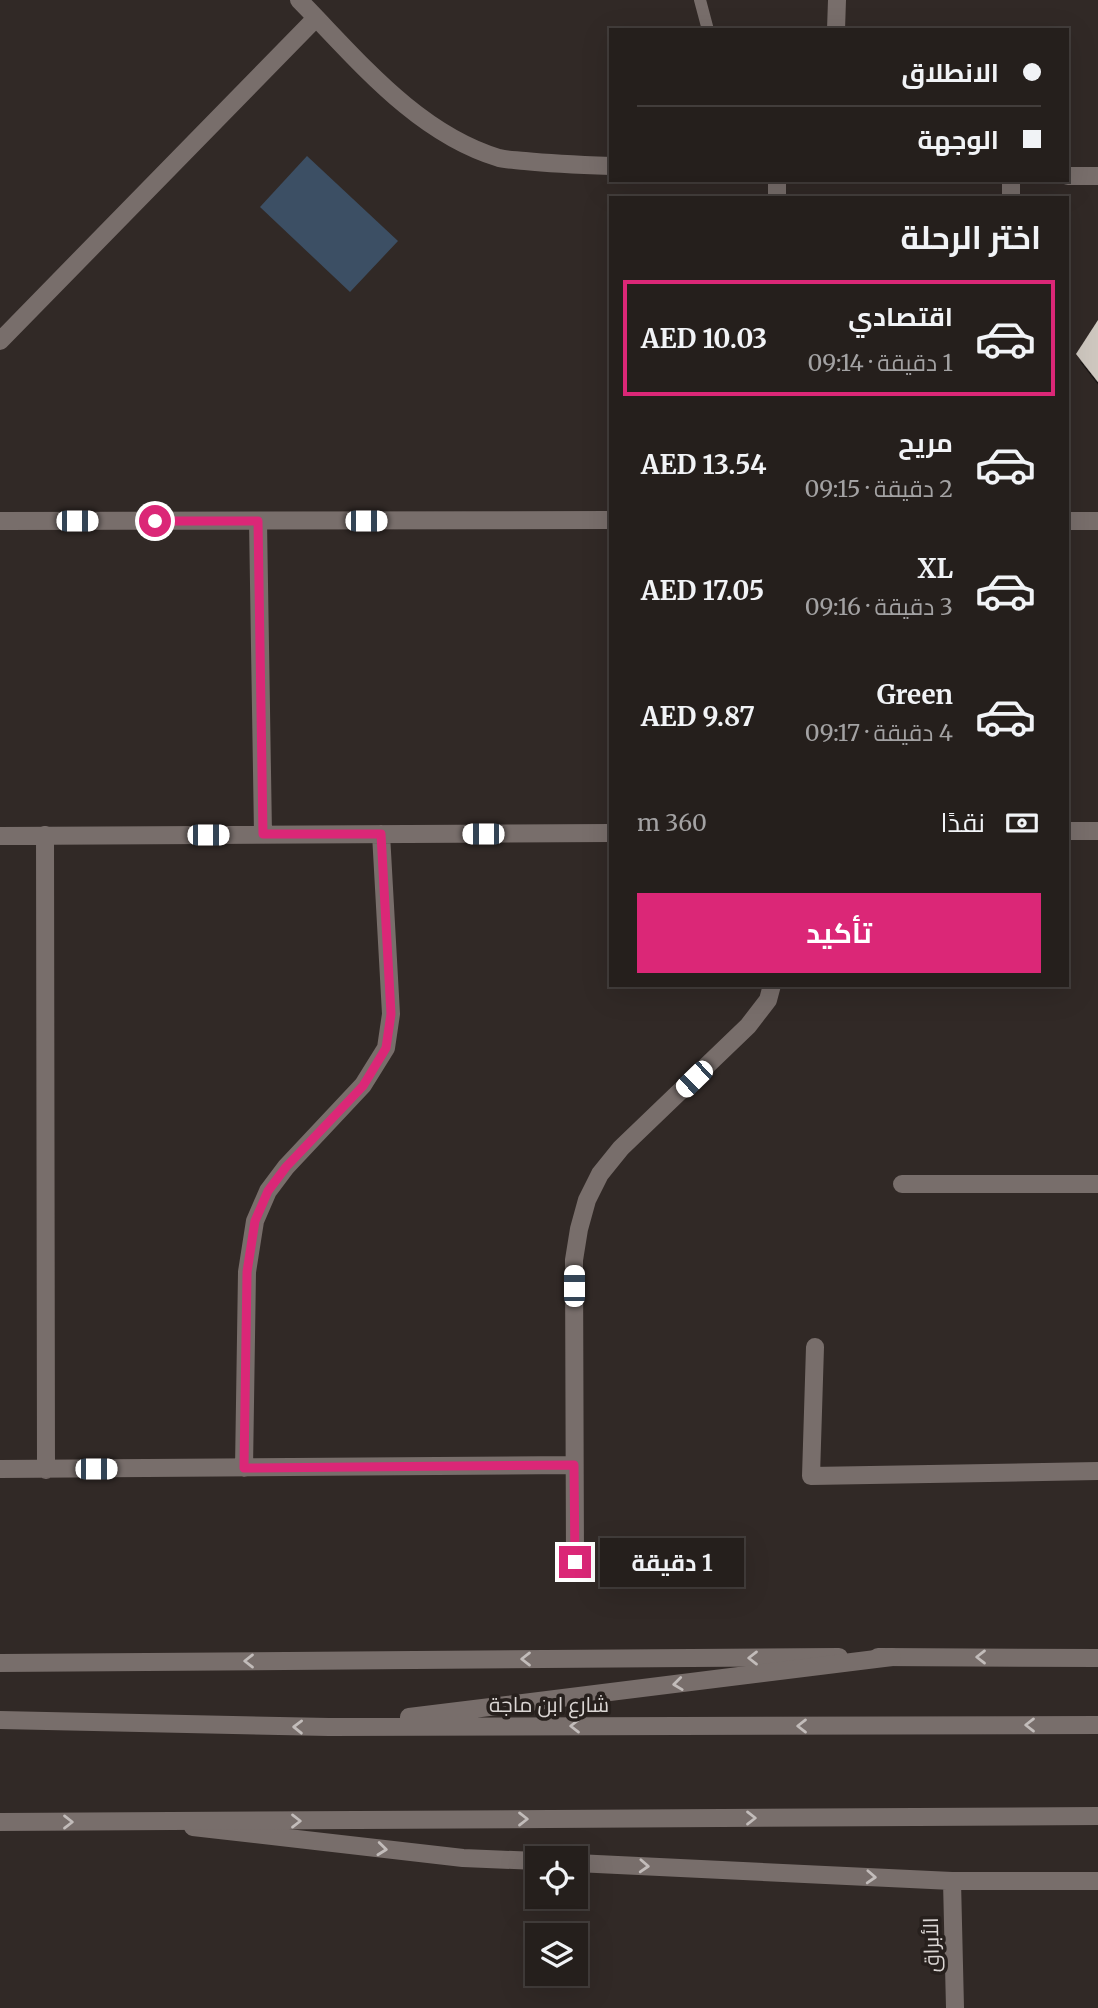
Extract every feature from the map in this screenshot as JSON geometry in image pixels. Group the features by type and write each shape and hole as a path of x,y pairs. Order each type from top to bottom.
{"street":[{"path":"299,0 393,95 465,145 501,158 609,166"},
{"path":"836,28 837,0"},
{"path":"0,341 316,18"},
{"path":"1069,176 1098,176"},
{"path":"0,521 609,520"},
{"path":"258,521 263,834"},
{"path":"1069,521 1098,521"},
{"path":"1069,831 1098,831"},
{"path":"0,836 609,833"},
{"path":"244,1468 247,1272 255,1221 268,1191 286,1167 363,1086 386,1048 391,1014 381,834"},
{"path":"45,835 46,1470"},
{"path":"575,1562 575,1260 579,1229 587,1200 600,1174 621,1148 748,1026 768,1000 771,987"},
{"path":"902,1184 1098,1184"},
{"path":"815,1347 811,1476 1098,1471"},
{"path":"0,1469 574,1465"},
{"path":"329,1727 892,1657"},
{"path":"0,1662 1098,1658"},
{"name":"شارع ابن ماجة","path":"0,1720 329,1727 1098,1725"},
{"path":"0,1822 1098,1816"},
{"path":"144,1822 463,1858 525,1861"},
{"path":"588,1864 952,1881 1098,1881"},
{"name":"الأبراق","path":"952,1881 955,2008"}],"lane":[{"path":"700,0 707,28"}],"water":[{"path":"307,156 398,241 350,292 260,207"}],"building":[{"path":"1098,320 1098,382 1076,354"}],"route":[{"path":"155,521 258,521 263,834 381,834 391,1014 386,1048 363,1086 286,1167 268,1191 255,1221 247,1272 244,1468 574,1465 575,1562"}]}
